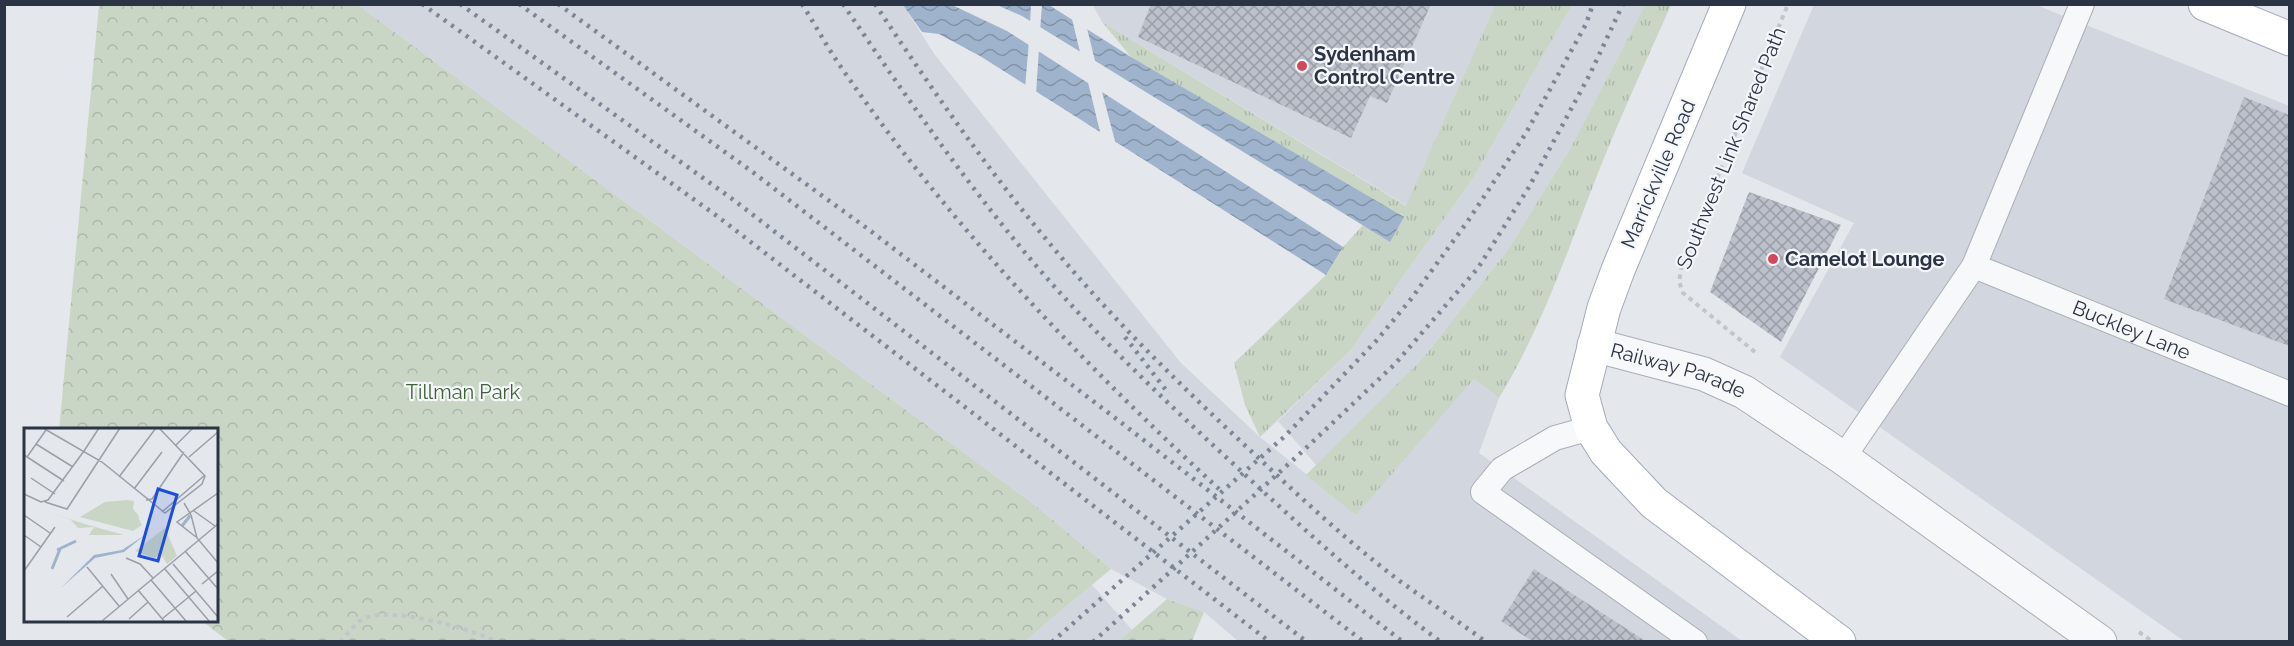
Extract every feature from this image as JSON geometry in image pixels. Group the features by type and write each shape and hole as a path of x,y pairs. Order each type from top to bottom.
{"main road":[{"name":"Marrickville Road","path":"1594,345 1618,270 1729,4"},
{"path":"2205,4 2289,39"},
{"name":"Railway Parade","path":"1594,345 1582,395 1591,428 1606,452 1654,503 1839,642"}],"street":[{"name":"Railway Parade","path":"1594,345 1704,374 1744,392 1843,458 2100,642"}],"lane":[{"path":"1843,458 1974,266 2082,4"},
{"name":"Buckley Lane","path":"1974,266 2289,394"},
{"path":"1591,428 1555,438 1502,469 1484,492 1695,642"}],"path":[{"name":"Southwest Link Shared Path","path":"1683,293 1679,281 1682,265 1788,4"},
{"path":"340,642 362,619 379,614 407,615 498,642"}],"shaded area":[{"path":"358,5 903,5 935,55 1181,363 1260,437 1356,514 1474,379 1499,398 1479,453 1742,641 1238,641 1204,612 1167,599 1111,569 1036,506"},
{"path":"1093,5 1495,5 1407,206 1102,22"},
{"path":"1572,5 1646,5 1571,147 1509,248 1424,357 1317,466 1278,421 1350,351 1474,177"},
{"path":"1814,5 2036,5 2289,106 2289,641 2184,641 1780,357 1854,223 1742,173"},
{"path":"1092,585 1132,630 1119,641 1025,641"}],"green space":[{"path":"1646,4 1671,5 1608,147 1542,314 1515,371 1499,398 1474,379 1356,515 1306,475 1424,357 1509,248 1571,147"},
{"name":"Tillman Park","path":"99,5 358,5 1036,506 1111,569 1025,641 228,641 203,622 218,622 218,428 59,428"},
{"path":"1495,5 1572,5 1474,177 1350,351 1260,437 1245,405 1234,363 1326,275 1343,247 1363,225 1390,242 1131,57 1102,22 1406,206"},
{"path":"1167,599 1204,612 1192,641 1119,641"}],"water":[{"path":"903,5 952,5 1007,31 1343,247 1326,275 980,56 939,34 922,32"},
{"path":"997,5 1049,5 1131,57 1404,217 1390,242 1022,16"}],"pier":[{"path":"1031,5 1042,5 1040,31 1030,24"},
{"path":"1071,15 1086,24 1096,65 1081,56"},
{"path":"1029,41 1039,48 1036,95 1025,88"},
{"path":"1087,78 1101,88 1116,145 1101,136"}],"building":[{"name":"Sydenham Control Centre","path":"1151,4 1431,4 1387,103 1370,96 1351,138 1138,37"},
{"path":"2244,97 2289,115 2289,346 2164,299"},
{"name":"Camelot Lounge","path":"1749,192 1841,225 1781,342 1710,292"},
{"path":"1534,569 1647,642 1534,642 1501,621"}],"railway":[{"path":"422,4 717,216 1270,642"},
{"path":"460,4 731,198 1307,642"},
{"path":"519,4 750,170 1364,642"},
{"path":"558,4 868,229 1403,642"},
{"path":"802,4 838,62 884,127 973,237 1019,290 1117,392 1219,489"},
{"path":"843,4 965,177 1033,262 1086,321 1170,405 1254,483 1385,599 1441,642"},
{"path":"875,4 936,94 1023,211 1119,322 1224,426 1343,535 1401,582 1486,642"},
{"path":"1052,642 1285,436 1377,340 1411,299 1470,218 1526,133 1586,24 1593,4"},
{"path":"1093,642 1395,364 1478,268 1529,187 1590,74 1623,4"},
{"path":"1125,337 1169,394"}],"place":[{"name":"Sydenham Control Centre","path":"1302,66"},
{"name":"Camelot Lounge","path":"1773,259"}]}
